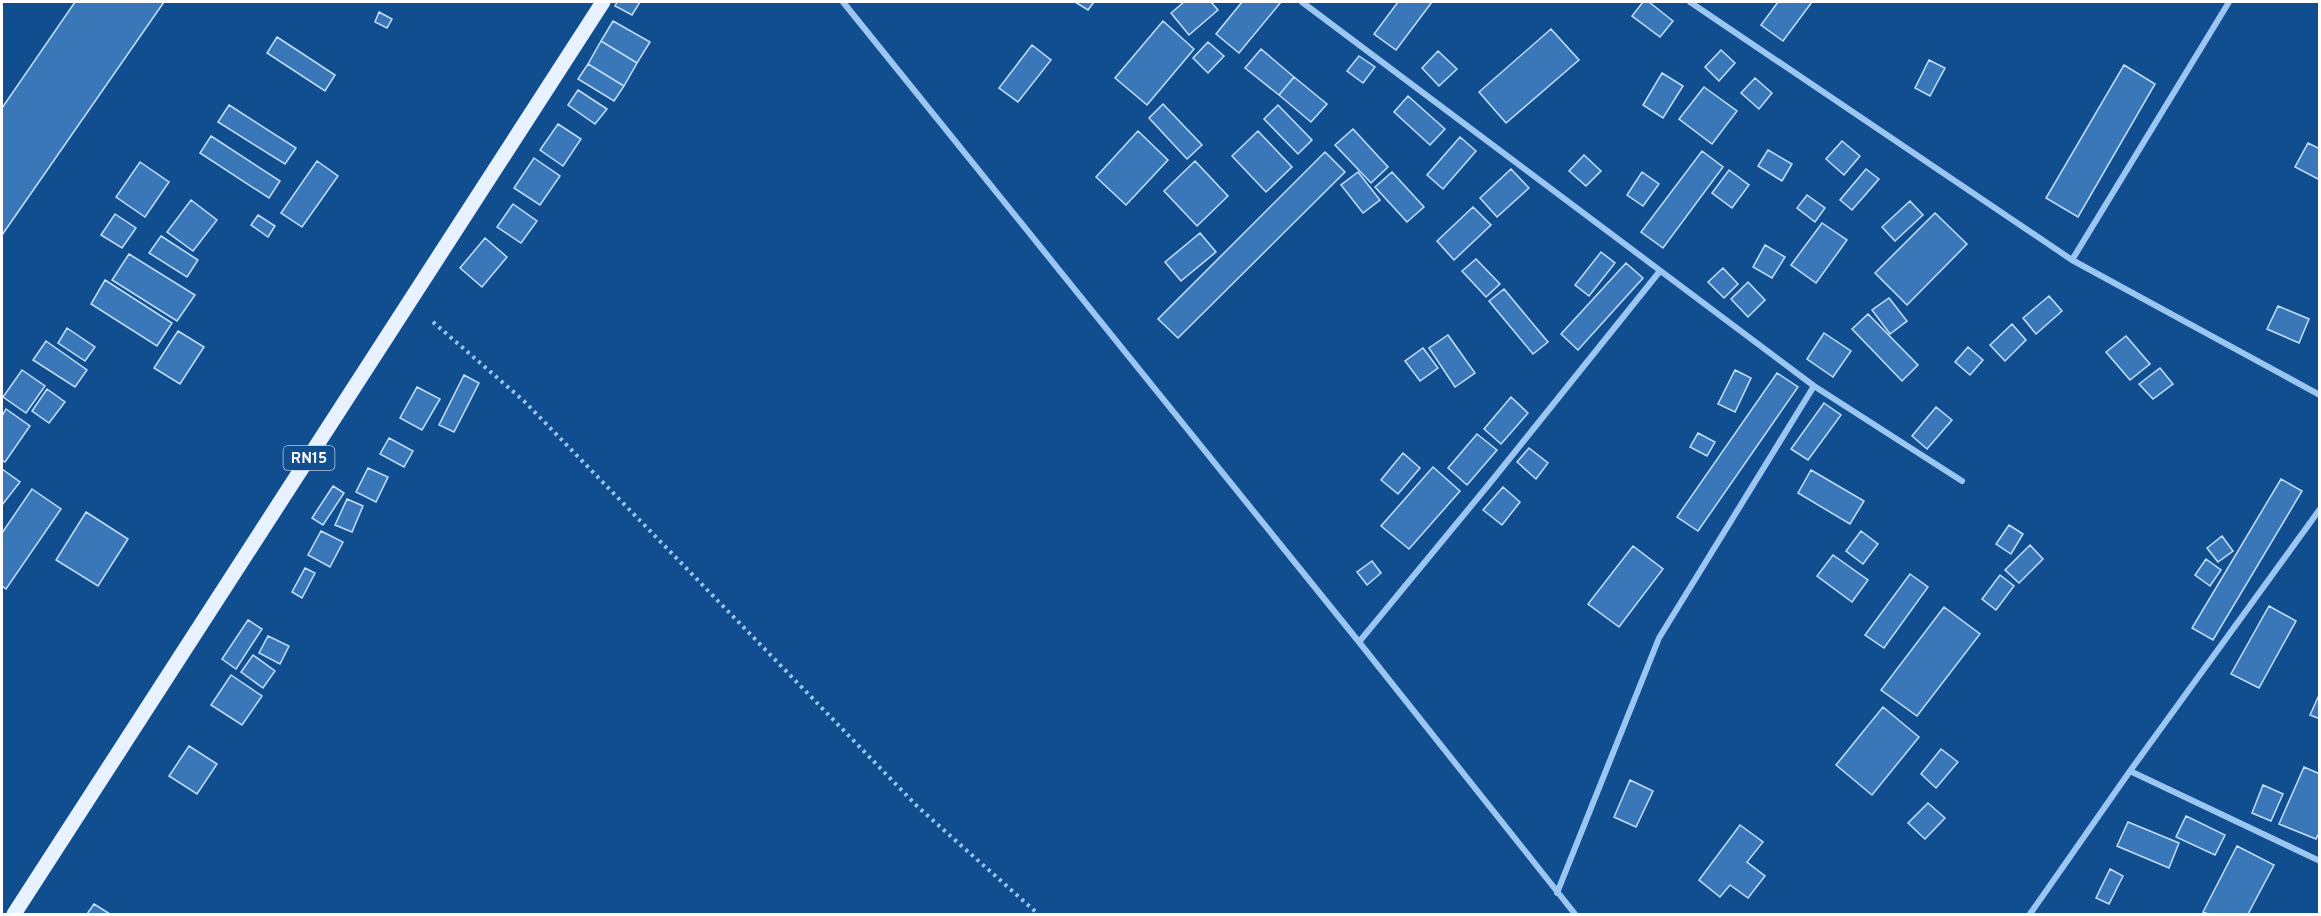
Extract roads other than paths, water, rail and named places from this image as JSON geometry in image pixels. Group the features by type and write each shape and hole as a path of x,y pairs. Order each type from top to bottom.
{"main road":[{"name":"RN15","path":"14,915 603,2"}],"street":[{"path":"843,2 1359,642 1575,915"},
{"path":"1302,2 1814,386 1962,482"},
{"path":"1690,2 2072,260 2319,395"},
{"path":"2072,260 2229,2"},
{"path":"1359,642 1660,271"},
{"path":"1557,893 1659,638 1814,386"},
{"path":"2030,915 2130,771 2319,509"},
{"path":"2130,771 2319,861"}]}
